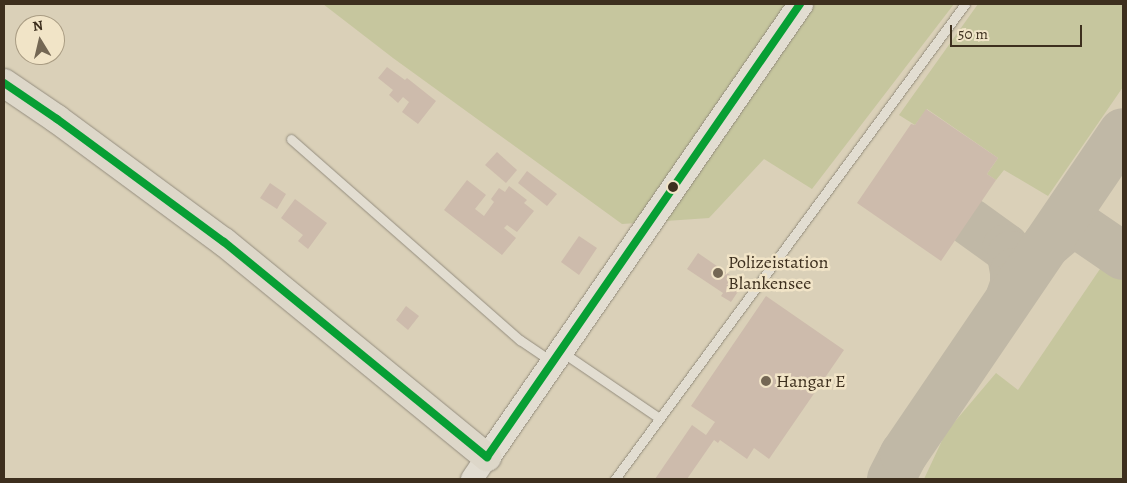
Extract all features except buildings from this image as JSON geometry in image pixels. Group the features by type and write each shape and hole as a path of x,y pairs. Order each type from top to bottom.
{"main road":[{"path":"4,83 57,118 224,242 487,457 800,4"}],"street":[{"path":"472,479 487,457"}],"lane":[{"path":"615,479 965,4"},
{"path":"291,139 520,340 556,356 659,418"}],"green space":[{"path":"323,4 954,4 812,189 764,159 709,218 622,224 393,58"},
{"path":"978,4 1123,4 1123,87 1048,196 1004,170 996,180 987,174 998,158 927,109 915,125 899,115"},
{"path":"1102,266 1115,277 1123,266 1123,479 924,479 946,432 996,373 1018,390"}],"taxiway":[{"path":"891,479 904,454 1123,132"},
{"path":"970,222 1006,248 1011,255 1014,285 1010,296"},
{"path":"1046,245 1066,228 1079,226 1123,256"}],"transit line":[{"path":"487,457 800,4"},
{"path":"4,83 57,119 224,242 487,457"}],"place":[{"name":"Polizeistation Blankensee","path":"718,273"},
{"name":"Hangar E","path":"766,381"}]}
